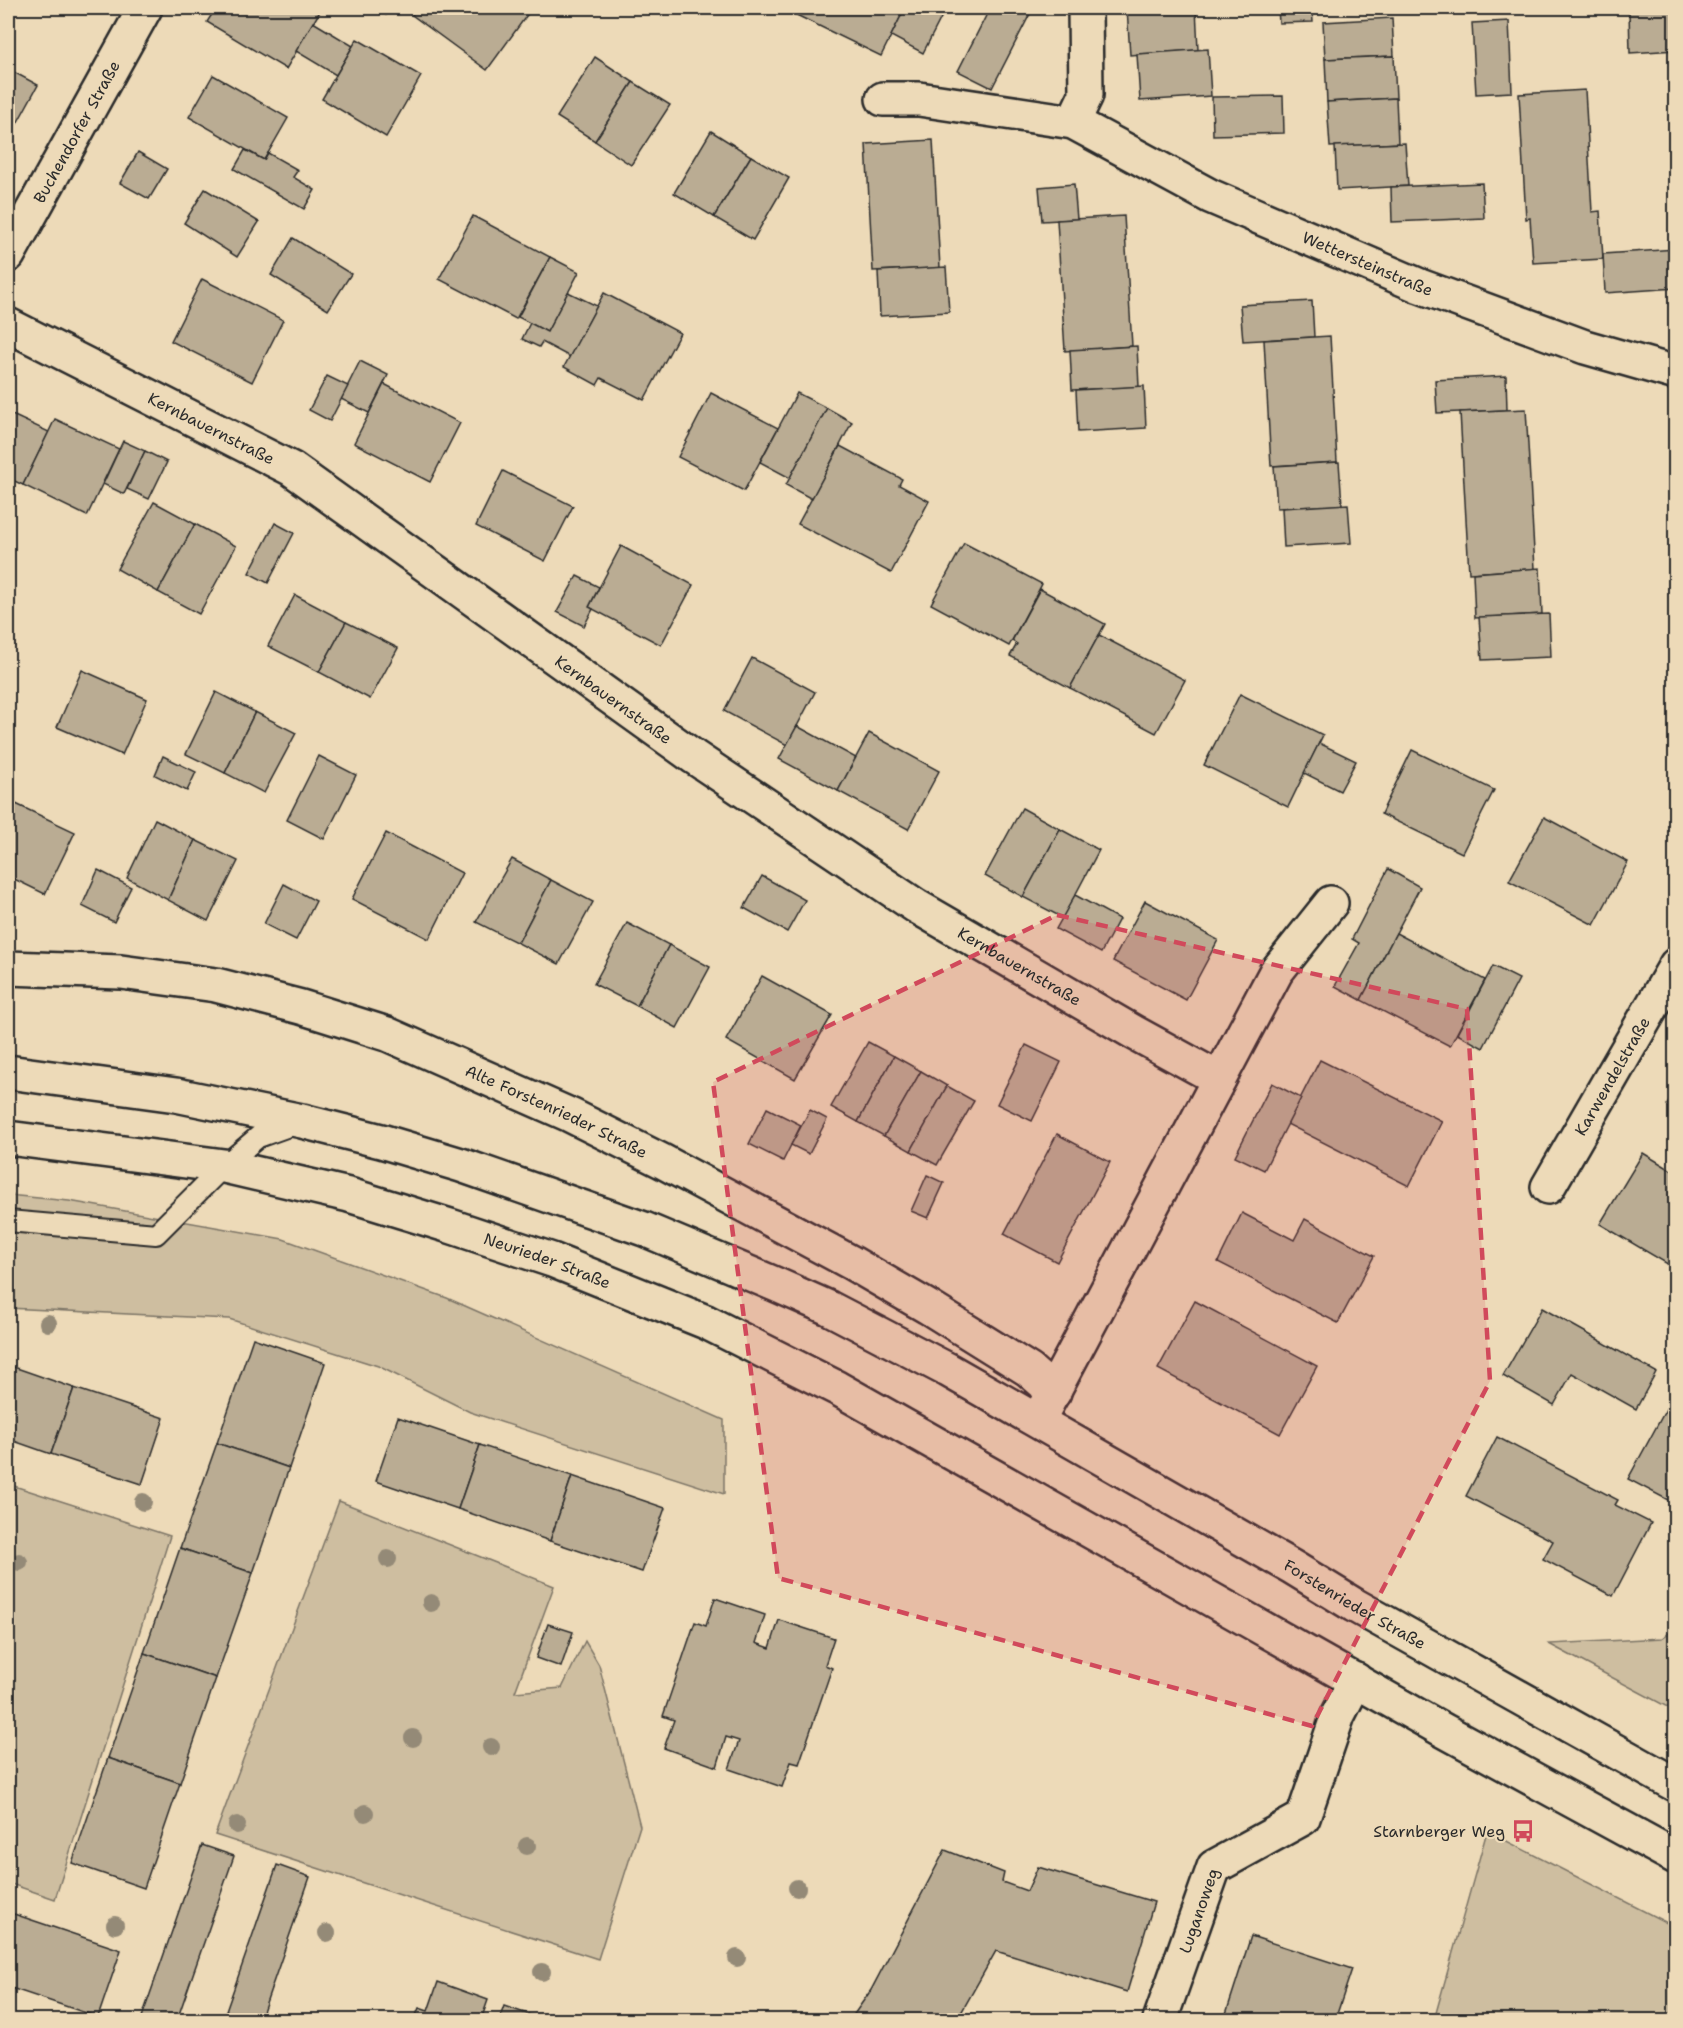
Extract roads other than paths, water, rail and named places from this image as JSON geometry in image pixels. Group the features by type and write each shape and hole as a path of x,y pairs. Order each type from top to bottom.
{"street":[{"name":"Buchendorfer Straße","path":"8,255 146,8"},
{"path":"1073,122 1086,95 1085,8"},
{"name":"Wettersteinstraße","path":"882,99 919,99 1073,122 1210,196 1420,286 1585,347 1676,373"},
{"name":"Kernbauernstraße","path":"8,325 292,469 694,757 916,906 1219,1079"},
{"path":"8,1072 176,1095 302,1121 461,1165 644,1229 829,1308 1038,1420 1276,972 1330,903"},
{"name":"Karwendelstraße","path":"1548,1186 1676,965"},
{"name":"Alte Forstenrieder Straße","path":"8,968 121,972 216,985 301,1007 387,1034 570,1115 662,1161 852,1263 928,1307 1029,1370 1054,1392"},
{"name":"Neurieder Straße","path":"8,1138 224,1166 349,1196 552,1260 706,1322 837,1388 1356,1680"},
{"name":"Forstenrieder Straße","path":"1038,1420 1362,1610 1676,1785"},
{"path":"1356,1680 1676,1857"},
{"name":"Luganoweg","path":"1160,2020 1214,1867 1303,1818 1338,1715 1356,1680"}],"lane":[{"path":"8,1221 156,1234 224,1166 258,1137 302,1121"}],"place":[{"name":"Starnberger Weg","path":"1523,1831"}]}
